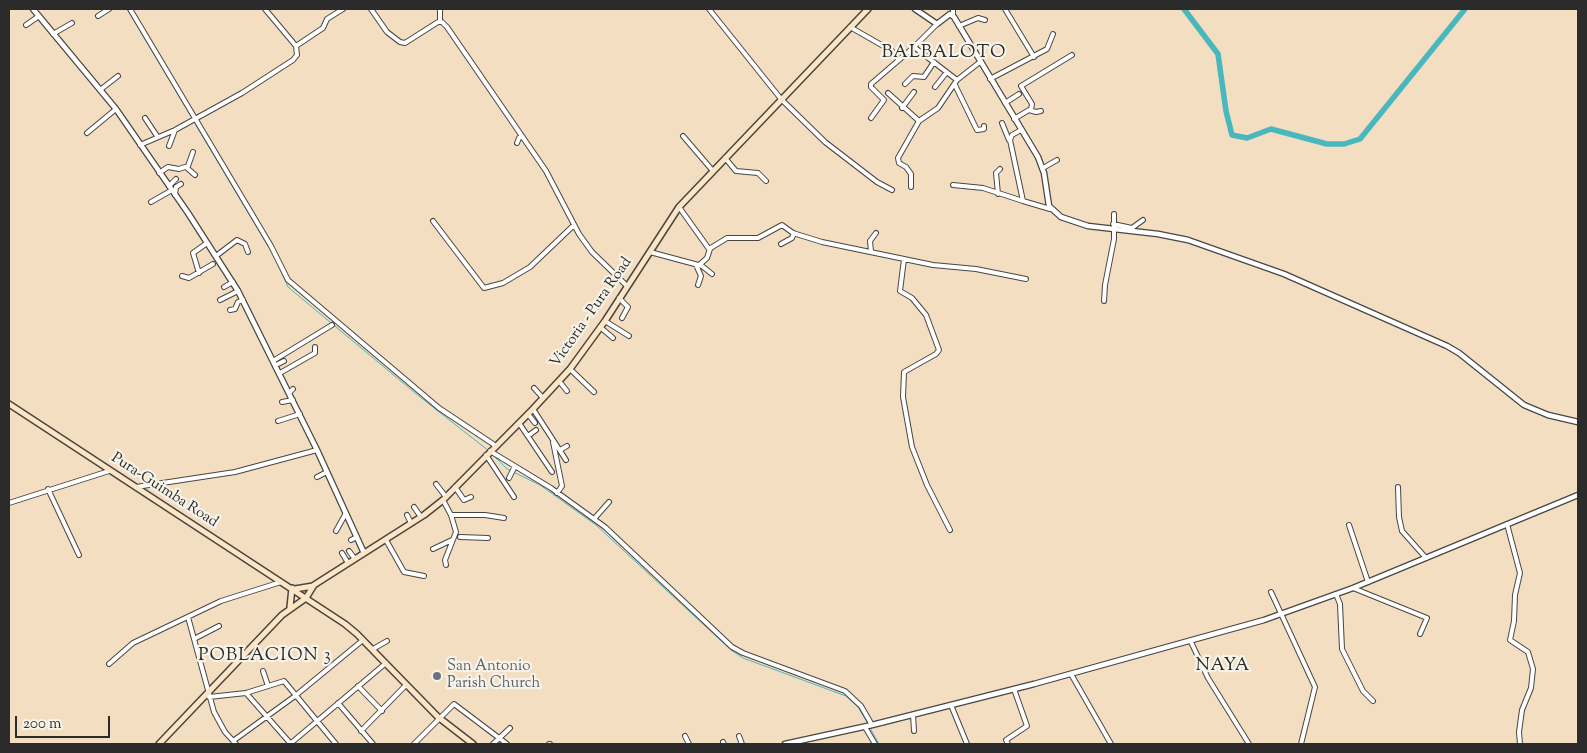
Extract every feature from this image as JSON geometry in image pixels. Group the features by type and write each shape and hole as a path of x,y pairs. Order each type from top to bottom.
{"main road":[{"name":"Victoria - Pura Road","path":"306,598 314,585 421,517 444,498 544,398 570,369 600,328 679,207 868,9"},
{"name":"Pura-Guimba Road","path":"9,404 337,618 373,649 438,717 473,744"},
{"path":"290,607 292,588 300,590 314,585"},
{"path":"159,744 209,695 290,607 306,598"}],"street":[{"path":"33,9 116,109 233,282 291,391 293,400 364,553"},
{"path":"98,16 109,9"},
{"path":"130,9 271,246 290,283 433,402 496,446"},
{"path":"140,145 195,119 289,64 296,57 296,46 265,9"},
{"path":"296,46 323,28 327,20 343,9"},
{"path":"371,9 387,32 400,42 406,42 440,21"},
{"path":"440,9 440,21 447,27 546,171 574,225 592,252 627,286"},
{"path":"709,9 781,99 825,142 877,182 892,190"},
{"path":"915,9 938,24"},
{"path":"871,118 884,100 870,85 938,24 951,15 953,9 959,9"},
{"path":"1005,9 1034,57"},
{"path":"951,15 1043,168 1050,209"},
{"path":"26,25 39,16"},
{"path":"959,26 978,18 985,20"},
{"path":"53,34 72,23"},
{"path":"850,27 892,51 899,60"},
{"path":"990,79 1048,48 1053,34"},
{"path":"914,47 947,72 956,83 978,130 985,128 984,126"},
{"path":"1014,119 1030,110 1032,104 1021,86 1072,55"},
{"path":"905,84 913,76 924,77 934,62"},
{"path":"911,187 911,174 907,168 900,165 898,158 919,121 936,109 956,83 980,62"},
{"path":"936,87 947,72"},
{"path":"100,90 118,76"},
{"path":"902,108 914,92"},
{"path":"888,94 919,121"},
{"path":"1005,103 1019,94"},
{"path":"87,133 116,109"},
{"path":"1030,110 1036,112 1041,110"},
{"path":"145,118 157,136"},
{"path":"1002,123 1012,149"},
{"path":"169,146 175,130"},
{"path":"1021,130 1010,137 1023,201"},
{"path":"517,143 522,136"},
{"path":"683,136 712,171"},
{"path":"159,173 168,167 179,169 186,167 190,164 193,152"},
{"path":"725,158 736,171 758,173 766,182"},
{"path":"1043,168 1057,160"},
{"path":"186,167 195,175"},
{"path":"998,194 996,173 1000,170"},
{"path":"150,202 170,188 176,179"},
{"path":"175,195 176,187 181,184"},
{"path":"953,185 983,188 1050,209 1070,222 1113,231 1158,234 1188,240 1284,274 1447,346 1524,404 1548,415 1578,422"},
{"path":"679,207 710,250"},
{"path":"1104,301 1105,285 1114,239 1112,224 1114,214"},
{"path":"1112,224 1132,228 1142,220"},
{"path":"433,222 484,288 503,283 530,267 574,225"},
{"path":"698,265 708,256 710,250 727,238 760,238 782,225 794,233 904,259 1026,279"},
{"path":"781,244 792,238 794,233"},
{"path":"870,251 870,241 876,234"},
{"path":"216,256 236,240 245,244 248,252"},
{"path":"198,273 193,253 207,243"},
{"path":"650,252 698,265 712,274"},
{"path":"904,259 900,290 912,298 926,315 939,350 936,354 904,372 904,397 914,452 927,485 950,530"},
{"path":"182,276 189,278 213,264"},
{"path":"698,265 701,276 698,285"},
{"path":"224,287 233,282"},
{"path":"220,300 238,291"},
{"path":"619,298 628,304 622,318"},
{"path":"230,310 235,309 238,302 243,300"},
{"path":"604,321 629,336"},
{"path":"275,363 332,325"},
{"path":"600,328 613,338"},
{"path":"280,373 315,353 314,347"},
{"path":"275,363 284,361"},
{"path":"570,369 594,392"},
{"path":"559,381 567,390"},
{"path":"534,388 544,398"},
{"path":"282,402 293,400"},
{"path":"533,409 566,460"},
{"path":"278,421 300,414"},
{"path":"528,414 534,424"},
{"path":"519,423 552,472"},
{"path":"528,436 536,430"},
{"path":"552,439 562,486 557,492"},
{"path":"560,450 567,446"},
{"path":"135,487 236,472 317,450"},
{"path":"488,453 557,492 594,519 628,548 732,646 743,653 844,691 861,706 872,725"},
{"path":"488,453 514,497"},
{"path":"509,478 514,468"},
{"path":"9,503 109,470"},
{"path":"317,477 328,472"},
{"path":"436,484 444,498 456,532 461,539 488,538"},
{"path":"455,487 464,500 471,497"},
{"path":"1398,487 1399,518 1402,531 1426,558"},
{"path":"48,489 80,555"},
{"path":"786,744 865,727 1014,689 1191,642 1282,614 1368,582 1578,495"},
{"path":"594,519 609,502"},
{"path":"414,507 421,517"},
{"path":"336,531 346,514"},
{"path":"451,515 485,514 504,518"},
{"path":"407,515 412,523"},
{"path":"1507,524 1520,574 1515,595 1514,621 1510,640 1528,652 1533,669 1531,688 1522,710 1519,732 1520,744"},
{"path":"1349,525 1368,582"},
{"path":"446,565 445,560 456,532"},
{"path":"351,540 357,537"},
{"path":"386,540 404,572 424,576"},
{"path":"433,549 452,540"},
{"path":"349,551 355,559"},
{"path":"342,553 348,563"},
{"path":"109,664 133,643 221,601 282,582"},
{"path":"1353,588 1428,618 1420,634"},
{"path":"1271,592 1315,691 1301,744"},
{"path":"1336,594 1340,604 1342,649 1363,691 1373,701"},
{"path":"188,617 214,712 234,743 363,640"},
{"path":"194,639 219,626"},
{"path":"373,649 387,642"},
{"path":"1191,642 1208,678 1249,744"},
{"path":"246,693 290,744 386,664"},
{"path":"263,671 268,686"},
{"path":"1071,674 1111,744"},
{"path":"209,695 246,693 284,682 336,744"},
{"path":"361,730 406,685"},
{"path":"358,686 382,711"},
{"path":"1008,744 1006,740 1027,725 1014,689"},
{"path":"338,703 373,744"},
{"path":"414,744 438,717 456,704 507,744"},
{"path":"951,705 968,744"},
{"path":"913,715 914,731"},
{"path":"865,727 875,744"},
{"path":"493,744 510,728"},
{"path":"685,736 688,744"},
{"path":"739,736 742,744"}],"waterway":[{"path":"127,9 192,118"},
{"path":"1184,9 1218,54 1226,111 1232,135 1247,138 1271,129 1327,144 1344,144 1360,139 1465,9"},
{"path":"194,122 274,256 288,287 420,397 489,451"},
{"path":"492,454 507,469 540,485 596,525 731,650 743,658 846,696 858,707 868,724"},
{"path":"870,728 879,744"}],"place":[{"name":"San Antonio Parish Church","path":"437,676"}],"district":[{"name":"BALBALOTO","path":"944,54"},
{"name":"POBLACION 3","path":"265,657"},
{"name":"NAYA","path":"1223,667"}]}
